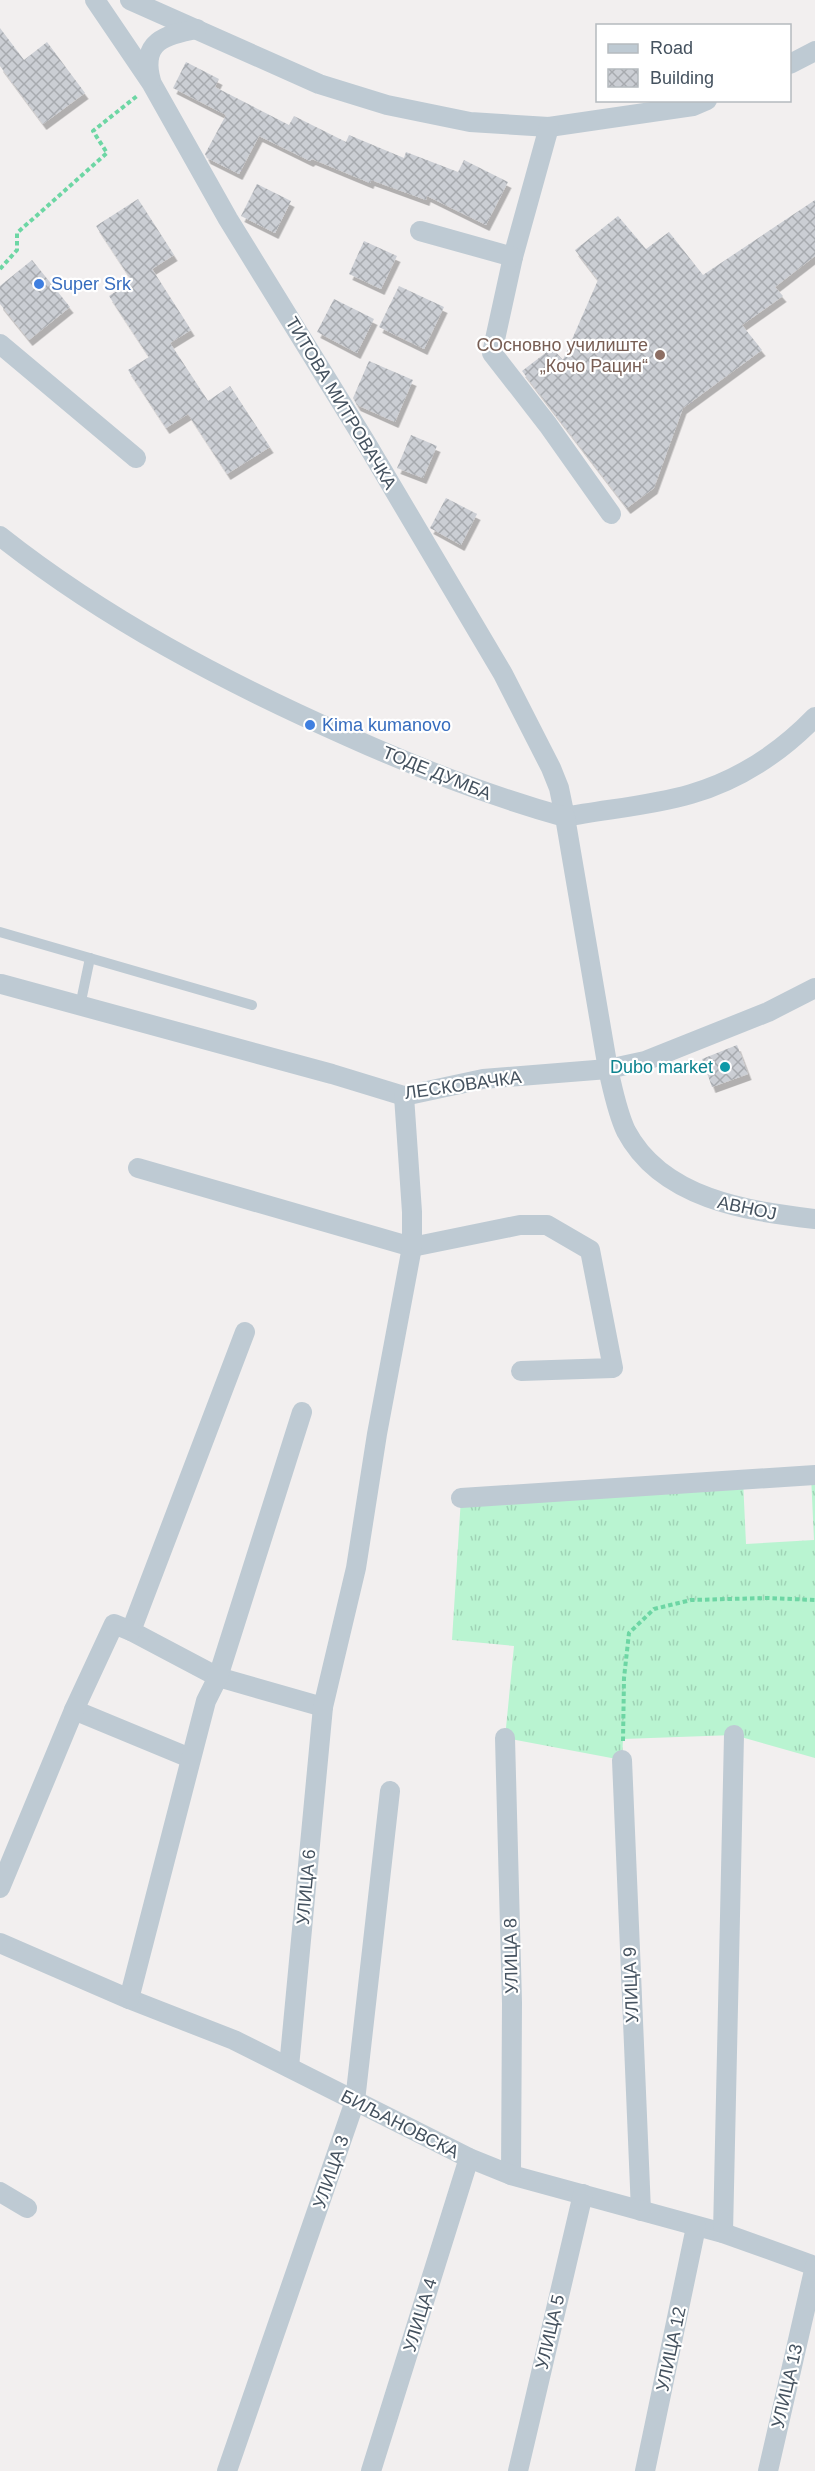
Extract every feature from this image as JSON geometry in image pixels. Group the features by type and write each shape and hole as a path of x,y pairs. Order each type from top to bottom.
{"street":[{"name":"ТИТОВА МИТРОВАЧКА","path":"95,0 152,84 228,219 365,441 503,674 551,768 559,788 565,817"},
{"path":"130,0 319,84 387,105 470,122 549,127 693,106 702,102"},
{"path":"152,84 148,62 158,41 165,36 197,28"},
{"path":"791,63 815,51"},
{"path":"549,127 513,257 492,353 548,425 611,514"},
{"path":"420,231 513,257"},
{"path":"0,344 136,458"},
{"name":"ТОДЕ ДУМБА","path":"0,536 86,598 220,676 301,716 454,783 565,817"},
{"path":"608,1069 565,817 693,794 762,762 789,743 815,717"},
{"name":"ЛЕСКОВАЧКА","path":"1,984 332,1074 404,1096 483,1079 608,1069 645,1061 723,1032 815,988"},
{"name":"АВНОЈ","path":"608,1069 615,1101 627,1132 650,1162 675,1181 711,1201 779,1215 815,1219"},
{"name":"УЛИЦА 6","path":"289,2067 323,1707 356,1568 377,1434 412,1247 412,1212 404,1096"},
{"path":"138,1167 412,1247 520,1226 547,1225 590,1250 613,1368 521,1371"},
{"path":"131,1631 245,1332"},
{"path":"129,1999 206,1701 218,1677 302,1412"},
{"path":"461,1498 815,1474"},
{"path":"0,1888 74,1710 114,1624 218,1677 323,1707"},
{"path":"74,1710 190,1758"},
{"path":"723,2233 734,1736"},
{"name":"УЛИЦА 8","path":"505,1738 512,2003 511,2175"},
{"name":"УЛИЦА 9","path":"622,1760 640,2211"},
{"name":"УЛИЦА 3","path":"227,2471 355,2101 390,1791"},
{"name":"БИЉАНОВСКА","path":"0,1943 129,1999 234,2040 469,2158 511,2175 723,2233 815,2266"},
{"name":"УЛИЦА 4","path":"371,2471 469,2158"},
{"path":"0,2192 27,2208"},
{"name":"УЛИЦА 5","path":"518,2471 583,2194"},
{"name":"УЛИЦА 12","path":"645,2471 696,2227"},
{"name":"УЛИЦА 13","path":"768,2471 815,2266"}],"lane":[{"path":"0,932 252,1005"},
{"path":"80,1006 90,958"}],"path":[{"path":"0,269 17,250 17,233 107,153 93,131 152,84"},
{"path":"622,1760 624,1678 630,1633 654,1609 691,1600 768,1598 815,1600"}],"green space":[{"path":"811,1475 815,1475 815,1758 734,1735 623,1739 622,1760 505,1738 514,1646 452,1640 461,1498 743,1480 746,1544 814,1540"}],"building":[{"path":"0,28 24,60 47,42 85,93 43,124 0,66"},
{"path":"186,62 219,79 215,87 289,125 294,116 346,142 349,135 404,158 406,152 458,172 464,160 508,182 486,225 427,196 426,200 371,180 370,183 312,159 310,161 259,136 239,174 207,158 205,154 226,115 173,88"},
{"path":"257,184 291,201 275,233 241,216"},
{"path":"138,199 174,255 152,269 191,330 170,343 208,401 230,386 270,447 227,474 188,414 166,428 128,370 149,357 109,296 132,281 96,226"},
{"name":"СОсновно училиште „Кочо Рацин“","path":"815,200 815,256 775,287 783,296 742,325 762,350 683,408 654,488 627,508 522,371 552,348 563,360 598,280 575,250 618,216 646,249 669,232 703,275"},
{"path":"364,241 397,256 381,289 349,274"},
{"path":"32,260 70,307 29,340 0,304 0,286"},
{"path":"399,286 444,307 424,349 379,327"},
{"path":"334,299 374,319 357,353 317,332"},
{"path":"369,361 413,380 395,422 357,405 353,398"},
{"path":"411,435 437,446 423,478 397,468"},
{"path":"446,498 477,514 461,545 430,528"},
{"name":"Dubo market","path":"737,1045 748,1074 712,1087 702,1059"}],"place":[{"name":"Super Srk","path":"39,284"},
{"name":"СОсновно училиште „Кочо Рацин“","path":"660,355"},
{"name":"Kima kumanovo","path":"310,725"},
{"name":"Dubo market","path":"725,1067"}]}
